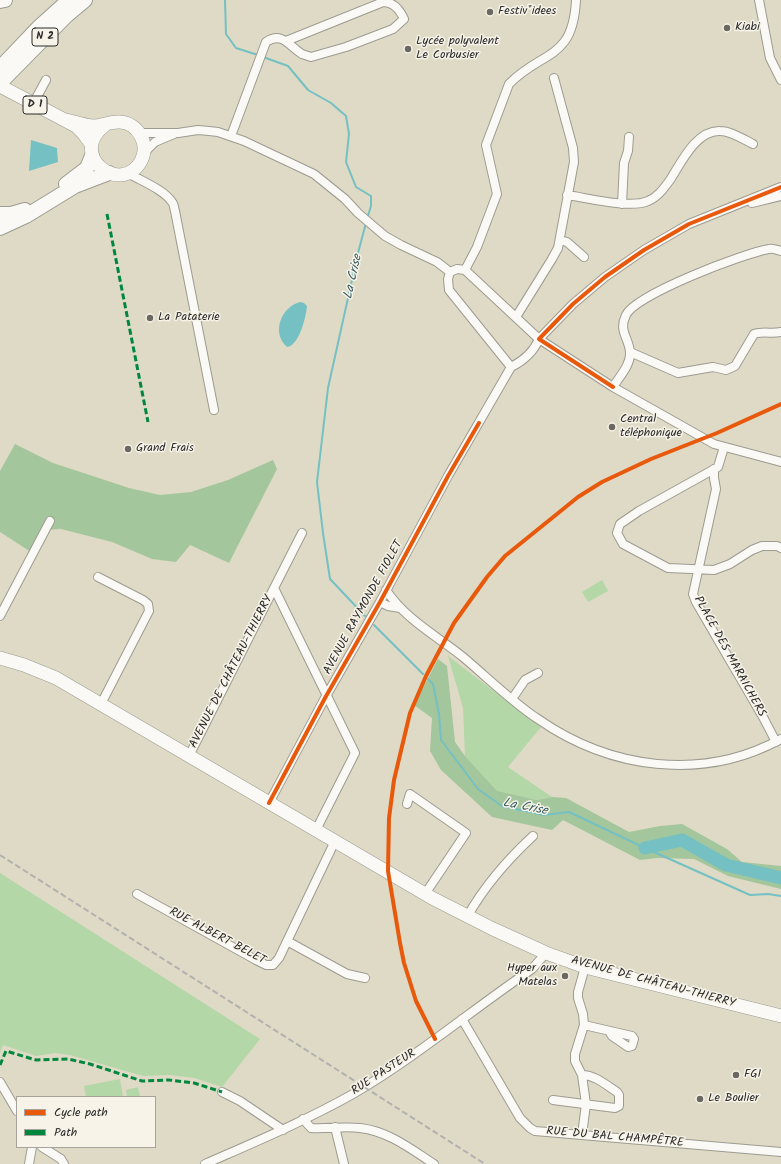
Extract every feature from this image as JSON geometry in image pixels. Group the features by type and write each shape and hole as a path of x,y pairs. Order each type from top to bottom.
{"highway":[{"path":"0,1 5,0"},
{"name":"N 2","path":"2,78 38,28 69,0"},
{"name":"N 2","path":"2,78 67,15 85,0"},
{"path":"0,214 16,213 37,203 72,180 87,168 92,150"},
{"path":"0,228 26,216 75,186 109,173"}],"main road":[{"name":"D 1","path":"2,78 33,104 76,126 83,133 92,150"},
{"name":"D 1","path":"62,119 91,126 105,125"},
{"path":"112,122 120,122 128,124 140,133 143,139 144,153 142,160 133,169 122,174 109,173 96,163 92,150 94,136 98,130 105,125 112,122"},
{"name":"AVENUE DE CHÂTEAU-THIERRY","path":"0,658 24,664 46,674 101,704 466,917 546,953 585,967 781,1016"}],"street":[{"path":"465,270 477,247 497,194 486,145 509,84 516,77 559,49 568,37 573,26 576,12 576,0"},
{"path":"759,0 770,58 781,80"},
{"path":"231,136 266,42 270,39 276,37 286,41 302,54 311,57 393,29 404,19 395,5 388,2 383,2 286,41"},
{"path":"516,317 552,259 560,240 574,162 573,148 554,78"},
{"path":"33,104 46,80"},
{"path":"140,133 178,133 198,130 231,136 314,174 345,199 358,213 385,236 437,262 450,272"},
{"path":"567,195 622,204 642,203 660,193 696,142 708,132 720,131 736,135 753,144"},
{"path":"144,153 155,142 178,133"},
{"path":"622,204 624,163 628,151 629,137"},
{"path":"133,169 144,181 165,195 172,202 214,410"},
{"path":"133,169 144,181"},
{"name":"AVENUE RAYMONDE FIOLET","path":"269,802 448,476 511,367 526,356 536,345 539,339 573,304 605,277 644,250 688,224 781,187"},
{"name":"AVENUE RAYMONDE FIOLET","path":"733,207 781,196"},
{"path":"560,240 567,242 584,257"},
{"path":"613,387 629,361 630,352 622,324 626,313 637,303 692,275 738,258 771,248 781,251"},
{"path":"450,272 457,269 465,270 539,339 613,387 703,438 724,447 781,462"},
{"path":"450,272 448,279 449,290 511,367"},
{"path":"630,352 678,374 713,367 726,370 735,366 754,334 761,332 781,332"},
{"path":"724,447 718,467 639,511 620,524 617,533 623,544 668,568 698,570 714,570 723,567 752,550 762,546 778,546 781,548"},
{"name":"PLACE DES MARAICHERS","path":"714,469 716,489 693,594 696,602 778,741"},
{"path":"0,616 50,521"},
{"name":"AVENUE DE CHÂTEAU-THIERRY","path":"189,756 302,533"},
{"path":"98,577 143,600 148,604 149,611 101,704"},
{"name":"AVENUE DE CHÂTEAU-THIERRY","path":"274,588 355,753 316,830"},
{"path":"386,590 400,608 463,657 512,699 538,719 576,742 630,761 680,766 708,763 740,756 778,741"},
{"path":"380,602 388,606 400,608"},
{"path":"512,699 525,680 538,673"},
{"path":"407,804 410,794 466,833 425,894"},
{"path":"466,917 491,880 513,855 533,836"},
{"name":"RUE ALBERT BELET","path":"137,894 270,965 276,962 335,841"},
{"path":"287,941 347,974 365,978"},
{"name":"RUE PASTEUR","path":"205,1164 283,1130 365,1086 412,1056 532,969 546,953"},
{"path":"582,1135 586,1104 582,1075 575,1061 575,1054 584,1025 578,992 585,967"},
{"name":"RUE DU BAL CHAMPÊTRE","path":"462,1019 520,1118 535,1131 781,1152"},
{"path":"584,1025 609,1031"},
{"path":"553,1100 615,1108 619,1106 619,1095 617,1092 594,1077 582,1075"},
{"path":"0,1082 16,1109"},
{"path":"222,1092 240,1101 283,1130"},
{"path":"303,1119 311,1128 359,1128 383,1134 400,1142 434,1164"},
{"path":"335,1127 344,1164"},
{"path":"29,1164 32,1148"},
{"path":"44,1148 61,1159 64,1164"}],"green space":[{"path":"15,444 53,463 129,488 160,495 191,492 228,480 273,460 277,469 229,563 190,545 176,562 152,559 112,542 61,529 43,530 31,552 0,532 0,471"},
{"path":"602,580 608,591 588,602 582,592"},
{"path":"448,656 541,727 508,767 552,797 537,800 497,792 465,756 463,708"},
{"path":"438,659 447,666 455,742 465,756 497,791 537,800 552,797 566,798 629,832 660,826 682,824 727,849 742,862 781,866 781,889 728,876 694,859 657,858 640,860 563,820 552,830 492,817 441,770 430,751 432,718 414,705"},
{"path":"0,873 260,1039 222,1087 194,1078 170,1075 143,1076 70,1055 55,1053 36,1056 3,1045 0,1053"},
{"path":"120,1079 123,1096 86,1096 84,1086"},
{"path":"138,1087 140,1096 127,1096 126,1090"}],"water":[{"path":"31,140 57,148 58,162 29,171"},
{"path":"300,302 307,306 303,324 295,342 287,347 282,341 280,335 280,321 288,309"}],"waterway":[{"name":"La Crise","path":"225,0 226,34 236,48 258,55"},
{"name":"La Crise","path":"263,57 288,66 308,90 331,103 346,116 349,134 346,162 356,187 371,196 371,206 367,219"},
{"name":"La Crise","path":"365,616 330,579 317,482 328,388 366,223"},
{"name":"La Crise","path":"374,625 423,674"},
{"name":"La Crise","path":"428,679 433,684 439,714 441,740 478,789 502,806 544,815 569,812 750,895 768,894 781,896"},
{"name":"La Crise","path":"645,848 682,840 726,865 781,878"}],"railway":[{"path":"0,855 485,1164"}],"marked path":[{"path":"107,214 148,422"},
{"path":"0,1065 6,1051 36,1060 68,1059 90,1064 142,1081 169,1080 194,1083 222,1092"}],"cycle path":[{"path":"613,387 539,339 573,304 605,277 644,250 689,224 781,187"},
{"path":"435,1039 416,1001 404,963 388,871 389,818 394,780 410,713 426,676 454,623 487,577 505,556 578,497 602,482 651,459 717,433 781,404"},
{"path":"269,803 325,698 479,423"}],"place":[{"name":"Festiv*idees","path":"490,12"},
{"name":"Kiabi","path":"727,28"},
{"name":"Lycée polyvalent Le Corbusier","path":"408,49"},
{"name":"La Pataterie","path":"150,318"},
{"name":"Central téléphonique","path":"612,427"},
{"name":"Grand Frais","path":"128,449"},
{"name":"Hyper aux Matelas","path":"565,976"},
{"name":"FGI","path":"736,1075"},
{"name":"Le Boulier","path":"700,1099"}]}
